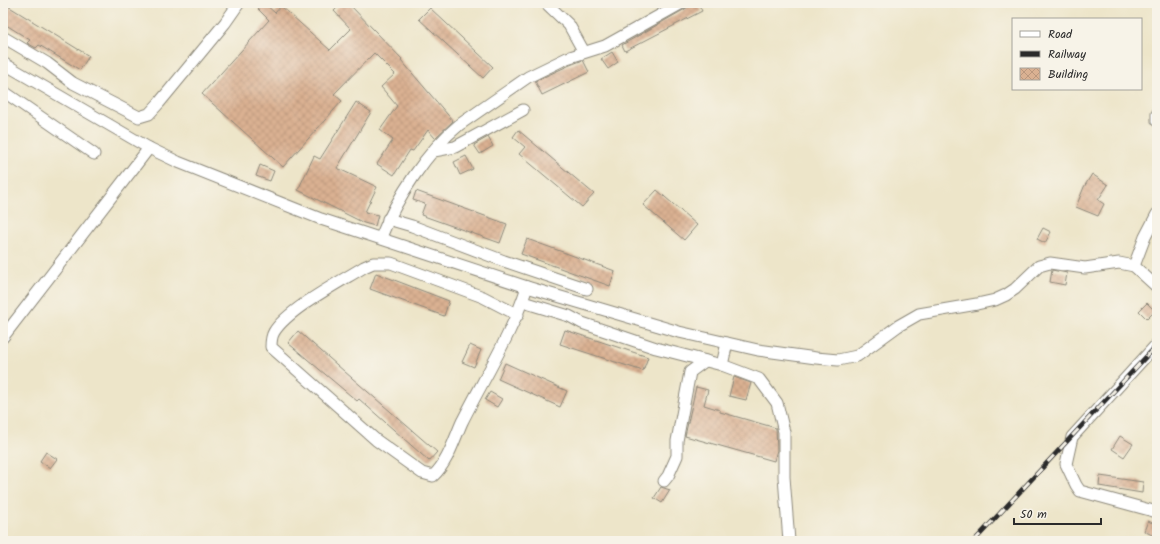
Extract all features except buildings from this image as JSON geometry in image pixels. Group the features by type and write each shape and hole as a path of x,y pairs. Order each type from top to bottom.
{"street":[{"path":"3,37 47,63 73,83 139,118 149,114 159,103 225,23 239,3"},
{"path":"546,3 569,25 584,52"},
{"path":"381,237 388,219 408,186 450,132 512,87 567,58 605,46 682,3"},
{"path":"3,63 149,148 252,192 322,218 527,287 679,332 727,343 796,355 838,360 857,356 898,326 919,314 989,301 1006,295 1044,264 1085,268 1119,263 1134,266 1157,287"},
{"path":"3,91 94,154"},
{"path":"434,151 454,147 523,110"},
{"path":"1157,114 1157,121"},
{"path":"3,337 149,148"},
{"path":"1134,266 1145,237 1157,214"},
{"path":"388,219 412,226 504,261 588,289"},
{"path":"518,315 483,297 446,282 391,263 373,263 364,267 292,314 274,332 271,340 271,347 376,440 422,473 433,476 440,469 518,315 527,287"},
{"path":"523,302 556,312 582,323 656,348 722,365 759,379 777,403 784,432 784,477 789,541"},
{"path":"722,365 727,343"},
{"path":"1157,344 1072,437 1066,464 1080,491 1157,512"},
{"path":"664,481 668,476 677,456 677,441 690,372 705,361"}],"railway":[{"path":"974,541 1157,345"}]}
